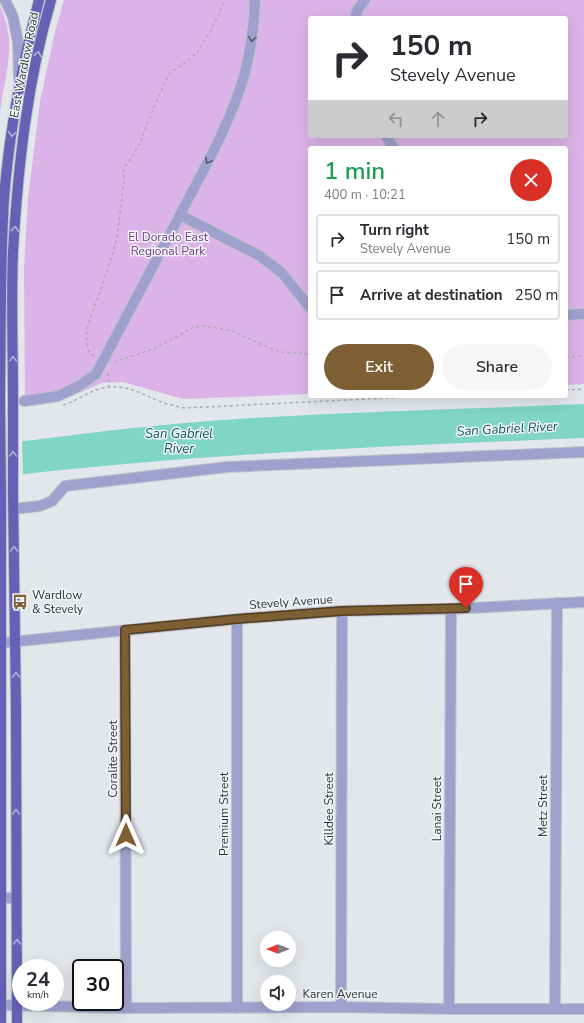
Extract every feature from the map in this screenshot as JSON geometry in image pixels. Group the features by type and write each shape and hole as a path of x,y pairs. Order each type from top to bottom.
{"main road":[{"name":"East Wardlow Road","path":"1,1023 1,267 4,200 19,82 39,0"},
{"name":"East Wardlow Road","path":"17,959 13,509 13,253 22,144 33,78 51,0"},
{"name":"East Wardlow Road","path":"17,1011 17,1023"}],"street":[{"path":"6,0 13,18 18,42 19,82"},
{"path":"24,401 58,396 79,386 96,374 180,215 232,112 244,77 250,48 255,0"},
{"path":"356,16 358,9 365,0"},
{"path":"180,215 260,256 270,263 282,273 308,306"},
{"path":"568,315 584,314"},
{"path":"13,509 40,506 52,501 65,486 227,467 584,452"},
{"name":"Stevely Avenue","path":"0,643 237,619 342,611 451,609 584,602"},
{"name":"Metz Street","path":"555,1009 557,603"},
{"name":"Lanai Street","path":"449,1009 451,609"},
{"name":"Killdee Street","path":"341,1007 342,611"},
{"name":"Premium Street","path":"237,619 237,1008"},
{"name":"Coralite Street","path":"125,630 126,1008"},
{"path":"0,898 16,898"},
{"name":"Karen Avenue","path":"0,1005 12,1005"},
{"name":"Karen Avenue","path":"64,1006 126,1008 341,1007 584,1009"}],"path":[{"path":"98,358 89,352 88,329 117,238 124,181 122,172 141,141 148,120 169,74 190,59 198,51 211,31 225,0"},
{"path":"110,362 148,352 194,327 206,326 233,331 282,352 308,354"},
{"path":"568,357 584,356"},
{"path":"108,372 109,388"},
{"path":"62,405 74,402 96,390 120,387 133,390 170,405 191,408 274,402 377,398"},
{"path":"568,390 584,389"}],"green space":[{"name":"El Dorado East Regional Park","path":"64,0 584,0 584,384 568,385 568,146 308,146 308,394 183,399 123,382 102,383 58,402 25,407 24,269 28,198 40,101 55,32"},
{"path":"0,6 8,34 9,59 0,112"}],"water":[{"name":"San Gabriel River","path":"584,404 584,438 292,452 146,462 0,477 0,444 130,428 225,420 327,414"}],"pier":[{"path":"22,439 23,477 0,479 0,442"}],"place":[{"name":"Wardlow & Stevely","path":"20,602"}],"route":[{"path":"126,835 125,630 342,611 466,608"}]}
